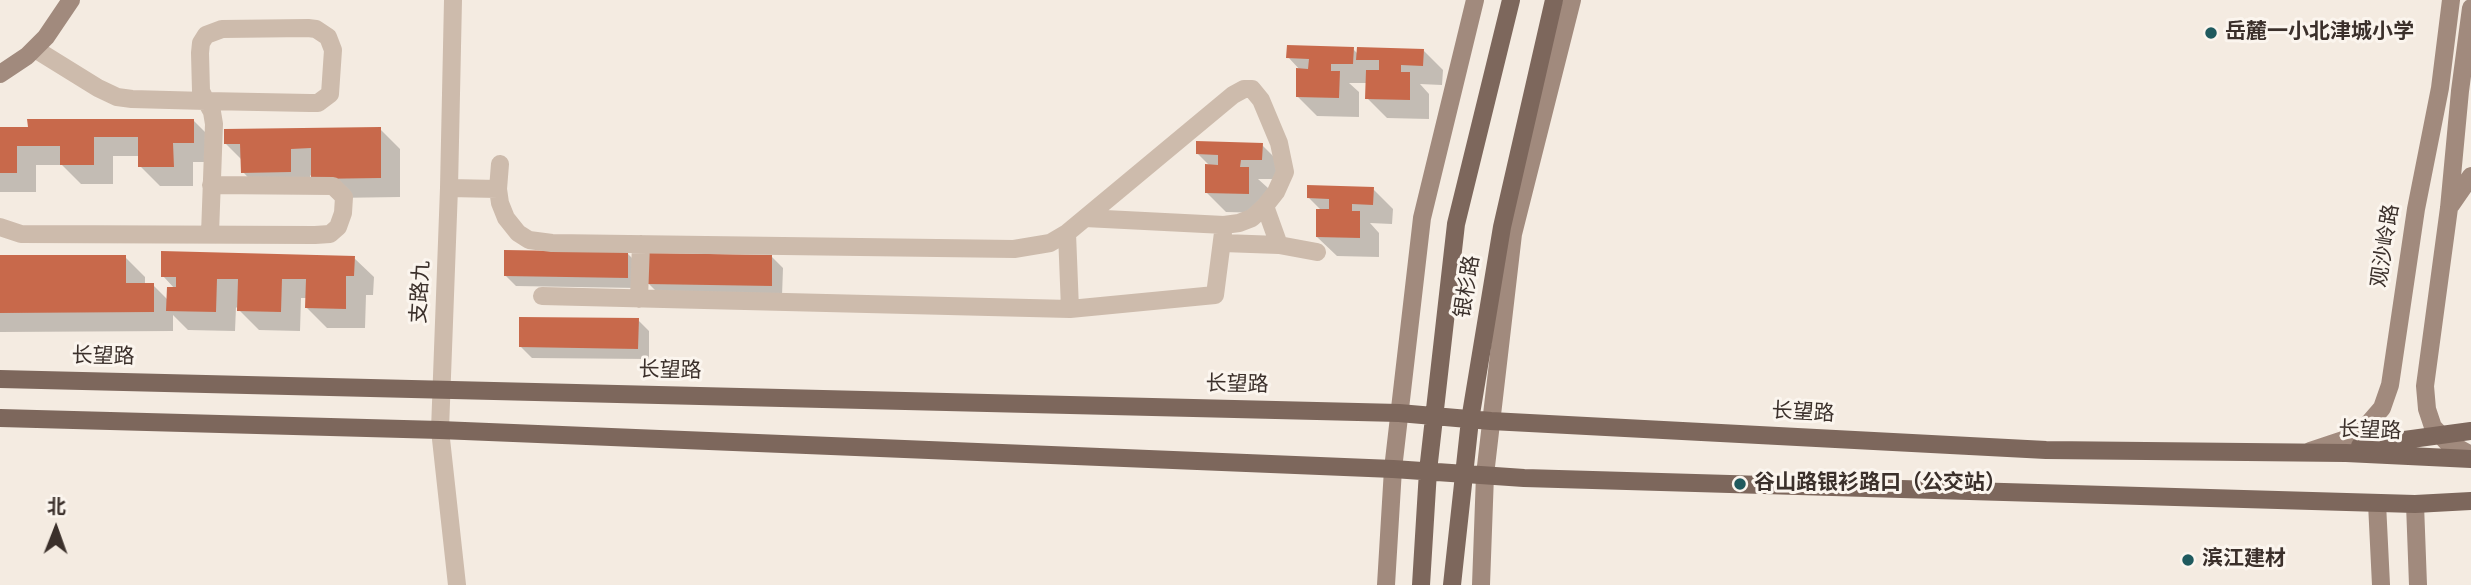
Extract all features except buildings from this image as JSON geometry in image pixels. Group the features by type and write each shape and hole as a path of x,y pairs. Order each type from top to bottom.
{"main road":[{"name":"银杉路","path":"1421,585 1428,471 1455,224 1511,0"},
{"name":"银杉路","path":"1452,585 1470,419 1502,227 1554,0"},
{"name":"长望路","path":"0,379 1399,413 1491,421 2046,450 2471,457"},
{"path":"0,418 440,430 1485,475 2377,503 2471,501"},
{"path":"2305,453 2471,431"},
{"path":"2415,503 2471,511"}],"street":[{"path":"0,74 35,49 71,0"},
{"name":"支路九","path":"453,0 440,430 457,585"},
{"path":"1386,585 1393,469 1422,218 1475,0"},
{"name":"银杉路","path":"1481,585 1485,475 1513,234 1572,0"},
{"name":"观沙岭路","path":"2305,453 2363,430 2382,408 2390,385 2416,209 2440,88 2451,0"},
{"path":"2471,8 2449,208 2425,387 2427,409 2433,427 2447,442 2471,457"},
{"path":"35,49 117,97 205,101 318,103 330,94 332,87 332,44 323,32 308,28 213,31 206,35 201,43 201,91 205,101 212,112 214,124 209,233"},
{"path":"500,164 498,189 506,218 518,233 529,240 1014,249 1050,243 1067,233 1233,95 1244,89 1252,89 1261,100 1284,161 1285,172 1265,206 1252,218 1239,223 1224,234 1215,295 1070,309 542,296"},
{"path":"2460,91 2471,114"},
{"path":"2449,208 2471,176"},
{"path":"0,227 21,234 330,234 338,227 345,202 340,190 334,186 211,185"},
{"path":"449,188 498,189"},
{"path":"1265,206 1279,245"},
{"path":"1085,218 1224,234 1317,252"},
{"path":"1067,233 1070,309"},
{"path":"639,299 641,244"},
{"path":"2377,503 2381,585"},
{"path":"2415,503 2418,585"}],"place":[{"name":"岳麓一小北津城小学","path":"2211,33"},
{"name":"谷山路银衫路口（公交站）","path":"1740,484"},
{"name":"滨江建材","path":"2188,560"}]}
